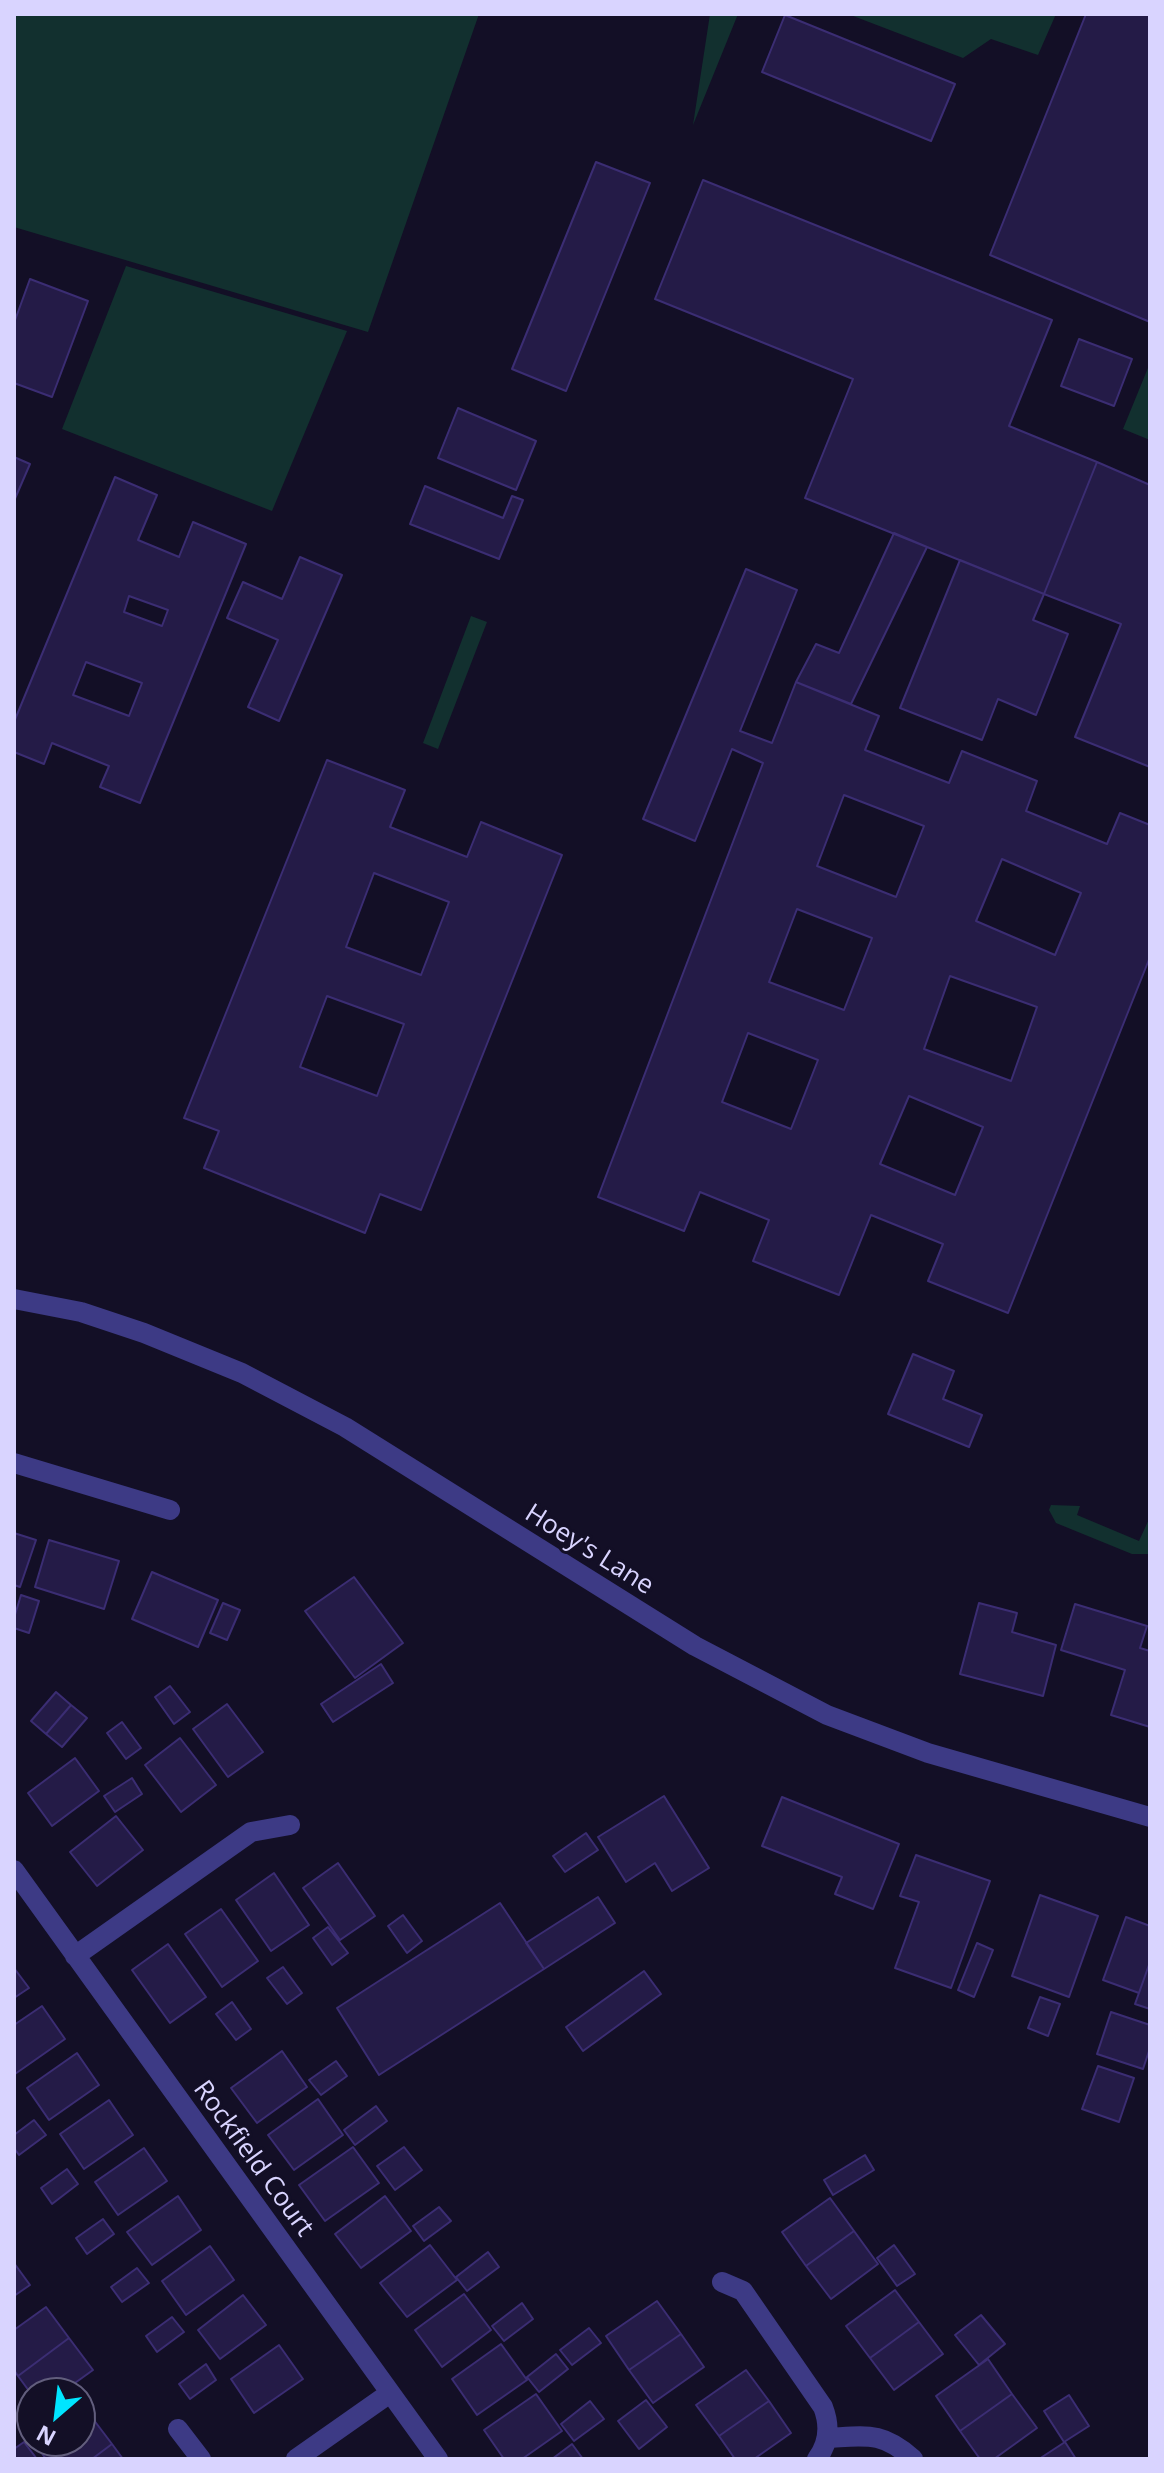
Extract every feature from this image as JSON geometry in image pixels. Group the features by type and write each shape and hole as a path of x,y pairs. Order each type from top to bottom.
{"street":[{"name":"Hoey's Lane","path":"14,1299 81,1312 144,1333 242,1373 345,1427 695,1646 827,1715 928,1753 1150,1817"},
{"path":"14,1463 170,1510"},
{"path":"75,1956 251,1832 290,1825"},
{"name":"Rockfield Court","path":"14,1870 438,2459"},
{"path":"722,2282 743,2291 823,2407 828,2420 827,2438 817,2459"},
{"path":"296,2459 390,2393"},
{"path":"178,2429 201,2459"},
{"path":"827,2438 867,2436 895,2442 913,2459"}],"green space":[{"path":"14,14 479,14 368,332 14,227"},
{"path":"710,14 738,14 693,125"},
{"path":"848,14 1056,14 1038,55 991,39 963,58"},
{"path":"126,266 347,331 272,511 62,429"},
{"path":"1150,363 1150,440 1123,429"},
{"path":"471,616 487,622 438,749 423,743"},
{"path":"1051,1505 1080,1506 1077,1515 1139,1541 1150,1517 1150,1554 1132,1554 1056,1523 1049,1510"}],"building":[{"path":"1086,14 1150,14 1150,322 990,255"},
{"path":"785,15 955,84 931,141 762,72"},
{"path":"596,162 650,183 566,391 512,369"},
{"path":"703,180 1052,320 1009,426 1097,462 1044,594 805,498 853,379 655,299"},
{"path":"30,279 88,301 52,397 14,383 14,323"},
{"path":"1079,339 1132,359 1114,406 1061,386"},
{"path":"458,408 536,441 516,490 438,458"},
{"path":"14,457 30,464 14,501"},
{"path":"1097,462 1150,485 1150,767 1075,737 1121,624 1044,594"},
{"path":"115,477 157,495 138,540 179,557 193,522 246,544 140,803 100,787 109,766 52,743 44,764 14,752 14,722","holes":["129,596 168,610 162,626 124,612","86,662 142,683 129,716 73,695"]},
{"path":"425,486 503,518 512,496 523,500 499,559 410,524"},
{"path":"894,533 927,547 851,704 796,682 816,644 839,653"},
{"path":"300,557 342,575 279,721 248,707 278,640 227,618 243,582 282,599"},
{"path":"960,560 1044,594 1033,620 1068,634 1036,715 998,699 982,740 900,708"},
{"path":"746,569 797,590 740,731 772,743 796,682 879,716 865,750 949,783 962,751 1037,781 1026,811 1107,844 1120,813 1150,825 1150,957 1008,1313 928,1281 943,1244 871,1215 839,1295 753,1261 769,1220 700,1192 684,1231 598,1197 763,763 732,749 695,841 643,819","holes":["844,795 924,826 896,897 817,866","1002,859 1081,893 1055,955 976,921","797,909 872,938 844,1010 769,982","950,976 1037,1007 1011,1081 924,1049","748,1033 818,1060 791,1129 722,1102","909,1096 983,1127 955,1195 880,1164"]},
{"path":"327,760 405,790 390,827 467,857 481,822 562,855 421,1210 380,1194 365,1233 204,1168 219,1131 184,1118","holes":["374,873 449,902 421,975 346,947","327,996 404,1024 377,1096 300,1067"]},
{"path":"913,1354 954,1371 943,1399 982,1415 969,1447 888,1414"},
{"path":"14,1533 36,1540 20,1587 14,1585"},
{"path":"49,1540 119,1561 104,1609 35,1587"},
{"path":"152,1572 218,1600 198,1647 132,1619"},
{"path":"354,1577 403,1643 355,1678 305,1611"},
{"path":"21,1595 39,1601 29,1633 14,1628"},
{"path":"223,1603 240,1610 227,1640 210,1633"},
{"path":"979,1603 1017,1613 1012,1632 1056,1645 1043,1696 960,1674"},
{"path":"1075,1604 1147,1626 1140,1648 1150,1651 1150,1727 1111,1715 1125,1670 1061,1650"},
{"path":"381,1664 393,1683 333,1722 321,1704"},
{"path":"170,1686 190,1712 174,1724 155,1697"},
{"path":"56,1692 71,1705 46,1734 31,1721"},
{"path":"227,1704 263,1752 228,1777 193,1729"},
{"path":"71,1705 87,1718 62,1747 46,1734"},
{"path":"122,1722 141,1748 126,1759 107,1733"},
{"path":"180,1738 216,1785 181,1812 145,1765"},
{"path":"75,1758 99,1791 52,1826 28,1793"},
{"path":"132,1778 142,1794 115,1812 104,1796"},
{"path":"664,1796 709,1868 672,1891 655,1863 626,1882 598,1837"},
{"path":"782,1797 899,1844 873,1909 835,1894 842,1877 762,1846"},
{"path":"116,1816 143,1850 97,1886 70,1852"},
{"path":"586,1833 598,1850 565,1872 553,1856"},
{"path":"916,1855 990,1881 951,1988 895,1968 919,1902 900,1896"},
{"path":"338,1863 375,1916 340,1940 303,1888"},
{"path":"274,1873 309,1925 271,1951 236,1900"},
{"path":"1040,1895 1098,1916 1069,1997 1012,1976"},
{"path":"598,1897 615,1923 544,1969 526,1943"},
{"path":"500,1903 544,1969 379,2075 337,2008"},
{"path":"221,1909 258,1961 222,1987 185,1934"},
{"path":"403,1915 422,1941 407,1953 388,1926"},
{"path":"1126,1917 1150,1926 1150,1962 1139,1993 1103,1980"},
{"path":"328,1927 348,1953 332,1965 313,1938"},
{"path":"977,1943 993,1950 974,1997 958,1990"},
{"path":"168,1944 206,1997 170,2023 132,1970"},
{"path":"1150,1962 1150,2009 1135,2004"},
{"path":"283,1967 302,1993 287,2004 267,1978"},
{"path":"14,1968 29,1988 14,1998"},
{"path":"644,1971 661,1994 583,2051 566,2027"},
{"path":"1040,1997 1060,2004 1048,2036 1028,2028"},
{"path":"232,2002 251,2029 236,2040 216,2014"},
{"path":"42,2006 65,2039 15,2074 14,2025"},
{"path":"1111,2012 1150,2025 1150,2048 1143,2069 1097,2054"},
{"path":"282,2051 307,2087 257,2123 231,2088"},
{"path":"77,2053 99,2085 49,2120 27,2088"},
{"path":"336,2061 347,2076 321,2095 309,2080"},
{"path":"1098,2066 1134,2078 1119,2122 1082,2109"},
{"path":"318,2099 343,2135 294,2170 268,2135"},
{"path":"109,2100 133,2135 84,2169 60,2134"},
{"path":"376,2106 387,2121 355,2145 344,2130"},
{"path":"34,2120 46,2135 19,2155 14,2148 14,2135"},
{"path":"353,2147 379,2183 325,2221 299,2185"},
{"path":"404,2147 422,2170 395,2190 377,2166"},
{"path":"144,2148 167,2181 118,2215 95,2182"},
{"path":"865,2155 874,2170 833,2195 824,2180"},
{"path":"67,2169 78,2184 52,2204 41,2188"},
{"path":"178,2196 201,2230 152,2265 127,2232"},
{"path":"385,2196 411,2231 361,2268 335,2234"},
{"path":"830,2198 854,2231 806,2266 782,2232"},
{"path":"439,2207 451,2221 424,2241 413,2226"},
{"path":"103,2219 114,2234 87,2254 76,2238"},
{"path":"854,2231 878,2264 831,2299 806,2266"},
{"path":"430,2245 457,2280 407,2317 380,2283"},
{"path":"894,2245 915,2274 897,2286 877,2258"},
{"path":"210,2246 234,2280 186,2315 162,2281"},
{"path":"488,2252 499,2267 467,2291 456,2277"},
{"path":"14,2263 30,2285 14,2296"},
{"path":"137,2268 149,2283 122,2302 111,2287"},
{"path":"895,2290 919,2322 870,2358 846,2326"},
{"path":"464,2294 491,2330 442,2367 415,2330"},
{"path":"243,2295 266,2325 220,2359 198,2330"},
{"path":"657,2301 681,2334 629,2370 606,2336"},
{"path":"522,2303 533,2319 504,2341 492,2326"},
{"path":"46,2307 69,2338 18,2376 14,2370 14,2330"},
{"path":"981,2315 1005,2344 979,2365 955,2335"},
{"path":"172,2317 184,2332 157,2352 146,2336"},
{"path":"919,2322 943,2354 894,2390 870,2358"},
{"path":"589,2328 601,2343 572,2365 560,2350"},
{"path":"681,2334 704,2367 653,2403 629,2370"},
{"path":"69,2338 93,2370 83,2377 18,2376"},
{"path":"501,2344 527,2380 477,2415 452,2379"},
{"path":"279,2345 303,2379 254,2413 231,2379"},
{"path":"556,2354 568,2369 539,2392 527,2377"},
{"path":"988,2359 1012,2394 960,2431 936,2396"},
{"path":"206,2364 216,2380 190,2399 179,2384"},
{"path":"746,2370 769,2401 719,2436 696,2405"},
{"path":"536,2394 562,2431 522,2459 504,2459 484,2430"},
{"path":"1012,2394 1037,2428 994,2459 980,2459 960,2431"},
{"path":"1069,2395 1089,2426 1064,2442 1044,2411"},
{"path":"646,2400 667,2427 639,2449 618,2421"},
{"path":"590,2401 604,2419 574,2441 561,2424"},
{"path":"769,2401 791,2433 754,2459 735,2459 719,2436"},
{"path":"96,2423 112,2444 96,2456"},
{"path":"1065,2442 1076,2459 1039,2459"},
{"path":"112,2444 123,2459 92,2459"},
{"path":"572,2444 583,2459 552,2459"},
{"path":"16,2448 16,2457 37,2459 14,2459"},
{"path":"45,2457 95,2457 92,2459"}]}
